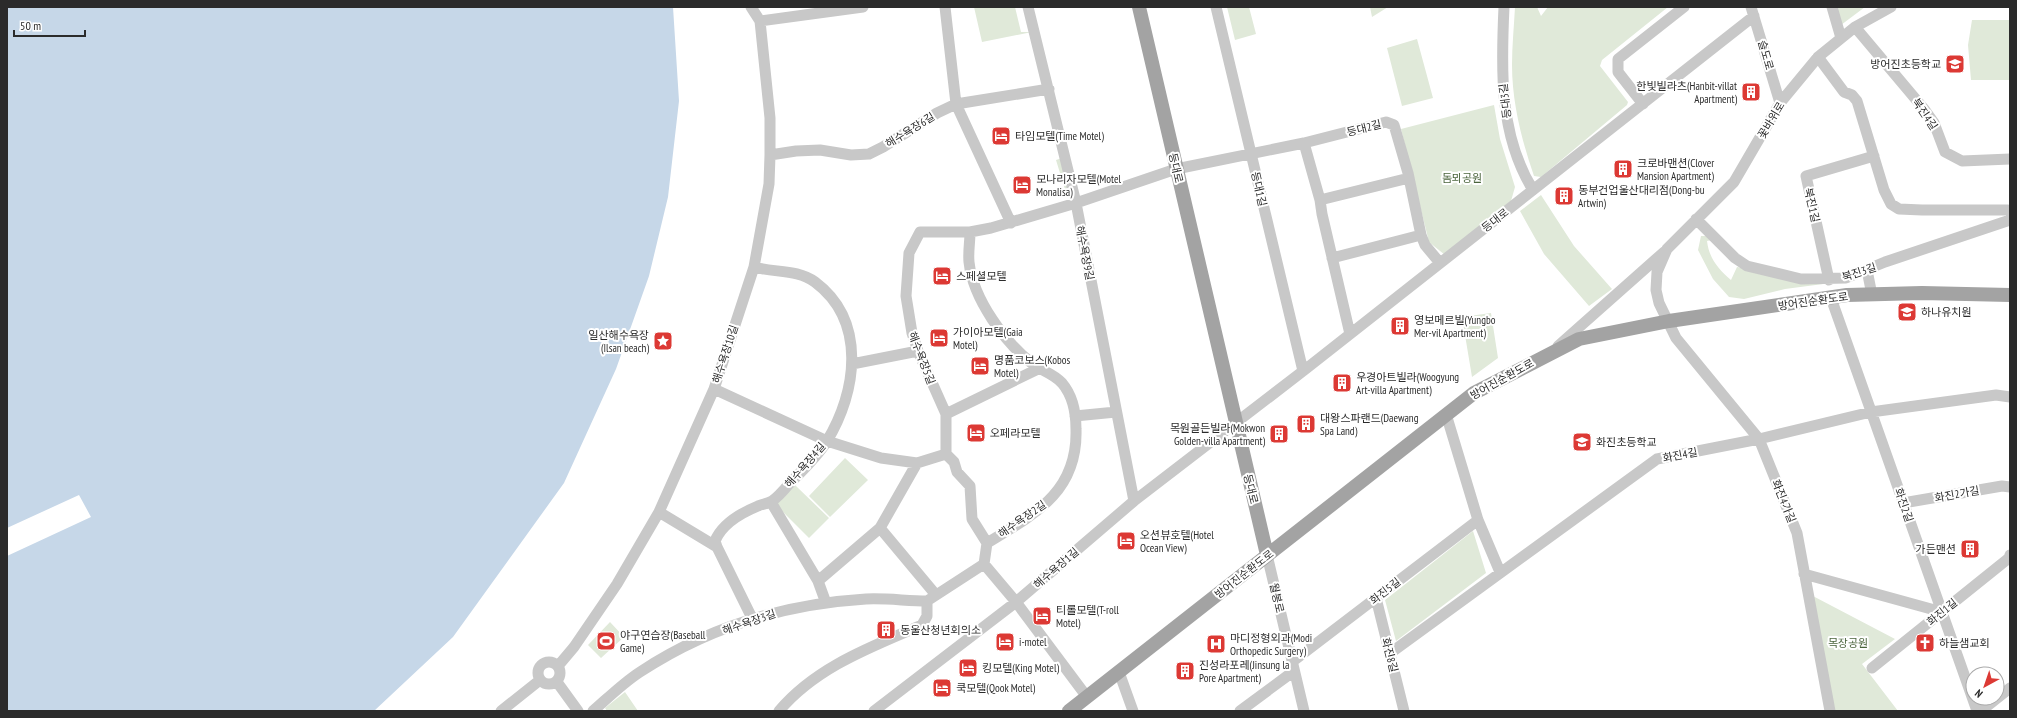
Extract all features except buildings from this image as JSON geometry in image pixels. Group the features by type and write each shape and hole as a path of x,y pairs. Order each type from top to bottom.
{"main road":[{"name":"등대로","path":"1139,7 1267,555"},
{"name":"방어진순환도로","path":"1069,711 1474,393 1578,338 1669,321 1831,298 1922,293 2010,295"}],"street":[{"name":"해수욕장10길","path":"558,666 574,647 613,590 659,512 714,389 754,267 769,184 770,118 760,21 751,7"},
{"path":"760,21 863,7"},
{"path":"945,7 956,104 1011,223"},
{"name":"해수욕장9길","path":"1028,7 1076,203 1134,501"},
{"name":"등대1길","path":"1216,7 1303,371"},
{"name":"등대3길","path":"1504,7 1502,76 1510,138 1523,174 1533,190"},
{"path":"1643,104 1618,72 1618,59 1684,7"},
{"path":"1832,7 1841,38"},
{"name":"꽃바위로","path":"1551,353 1667,249 1734,182 1780,103 1818,57 1855,28 1891,7"},
{"name":"등대로","path":"1235,422 1303,371 1643,104 1753,11"},
{"name":"슬도로","path":"1753,11 1780,103"},
{"name":"북진4길","path":"1855,28 1924,109 1934,123 1945,152 1962,161 2010,159"},
{"path":"1818,57 1844,92 1852,95 1857,101 1884,190 1891,204 1899,208 1922,210 2008,210 2010,212"},
{"name":"해수욕장6길","path":"770,155 796,151 820,150 851,155 869,154 883,147 937,113 956,104 1049,89"},
{"name":"등대2길","path":"1176,169 1304,143 1386,122 1394,123 1409,178 1421,235 1425,245 1440,263"},
{"path":"1304,143 1320,200 1350,334"},
{"name":"북진1길","path":"1829,280 1806,176 1874,156"},
{"name":"해수욕장5길","path":"946,454 946,414 918,351 912,333 906,296 909,253 920,232 970,232 1011,223 1076,203 1176,169"},
{"path":"1320,200 1409,178"},
{"name":"북진3길","path":"1696,219 1736,258 1747,266 1801,279 1829,280 1846,278 2010,220"},
{"name":"해수욕장2길","path":"970,232 969,262 980,298 1004,335 1035,365 1062,383 1071,398 1075,416 1077,448 1069,473 1046,505 987,543 984,564"},
{"path":"1332,258 1421,235"},
{"name":"꽃바위로","path":"1667,249 1657,272 1656,290 1659,303 1669,321"},
{"name":"해수욕장4길","path":"718,547 715,541 718,534 726,524 759,505 771,502 799,474 827,441 843,407 851,381 852,364 849,332 841,312 829,295 814,282 799,274 765,270 754,267"},
{"path":"1867,270 1872,295"},
{"name":"화진2길","path":"1831,298 1977,711"},
{"name":"화진4가길","path":"1669,321 1676,338 1759,439 1797,533 1830,711"},
{"path":"852,364 918,351"},
{"path":"946,414 990,391 1040,368"},
{"path":"714,389 827,441 881,458 918,463 946,454 954,462 957,472 970,486 972,519 987,543"},
{"name":"화진4길","path":"1389,654 1657,459 1759,439 1871,412 1996,395 2010,397"},
{"path":"1075,416 1116,412"},
{"path":"1446,414 1478,520 1500,572"},
{"name":"해수욕장1길","path":"874,711 1016,602 1134,501 1235,422"},
{"path":"818,581 880,528 918,463"},
{"name":"화진2가길","path":"1904,503 2002,486 2010,487"},
{"path":"771,502 818,581 826,603"},
{"path":"659,512 718,547 752,618"},
{"name":"화진5길","path":"1240,711 1376,598 1478,520"},
{"path":"880,528 932,598"},
{"name":"월봉로","path":"1267,555 1304,711"},
{"name":"화진1길","path":"1872,668 2009,558 2010,555"},
{"path":"780,711 791,697 815,678 852,656 922,625 927,616 932,598 984,564 1016,602 1087,697"},
{"path":"1804,574 1942,612"},
{"name":"해수욕장3길","path":"593,711 639,672 697,640 752,618 800,606 826,603 868,599 932,598"},
{"name":"화진8길","path":"1376,598 1404,711"},
{"path":"552,662 558,666 560,676 557,682 550,685 540,680 538,672 541,665 552,662"},
{"path":"1119,672 1133,711"},
{"path":"501,711 540,680"},
{"path":"557,682 578,711"},
{"path":"1981,711 2010,688"}],"green space":[{"path":"974,7 1015,7 1021,32 1032,32 982,42"},
{"path":"1227,7 1249,7 1256,34 1235,40"},
{"path":"1370,7 1388,7 1372,17"},
{"path":"1515,7 1537,7 1541,16 1548,7 1668,7 1602,60 1600,66 1628,102 1627,105 1541,177 1534,176 1522,136 1516,108 1512,79"},
{"path":"1835,7 1865,7 1841,25"},
{"path":"1972,20 2010,20 2010,80 1971,80 1968,45"},
{"path":"1417,39 1433,98 1402,106 1387,48"},
{"name":"돔뫼공원","path":"1494,105 1500,139 1515,187 1511,201 1445,255 1429,242 1401,129"},
{"path":"1062,158 1070,195 1067,196 1056,160"},
{"path":"1541,195 1574,246 1612,289 1589,306 1544,254 1520,211"},
{"path":"1701,236 1707,236 1712,240 1707,241 1712,258 1722,272 1731,280 1737,267 1831,283 1785,289 1744,299 1729,297 1713,279 1698,250"},
{"path":"1491,313 1498,358 1472,377 1462,317"},
{"path":"845,458 868,480 830,517 809,496"},
{"path":"795,485 829,518 809,538 778,507 777,503"},
{"path":"1473,531 1486,573 1396,641 1385,600"},
{"name":"목장공원","path":"1811,595 1895,639 1862,664 1898,711 1835,711"},
{"name":"야구연습장(Baseball Game)","path":"610,622 624,637 601,658 588,645"},
{"path":"625,692 638,711 607,711 605,708"}],"water":[{"path":"7,7 673,7 679,101 668,197 649,276 616,369 564,483 453,637 374,711 7,711 7,556 91,517 79,495 7,528"}],"place":[{"name":"방어진초등학교","path":"1955,64"},
{"name":"한빛빌라츠(Hanbit-villat Apartment)","path":"1751,92"},
{"name":"타임모텔(Time Motel)","path":"1001,136"},
{"name":"크로바맨션(Clover Mansion Apartment)","path":"1623,169"},
{"name":"모나리자모텔(Motel Monalisa)","path":"1022,185"},
{"name":"동부건업울산대리점(Dong-bu Artwin)","path":"1564,196"},
{"name":"스페셜모텔","path":"942,276"},
{"name":"하나유치원","path":"1907,312"},
{"name":"영보메르빌(Yungbo Mer-vil Apartment)","path":"1400,326"},
{"name":"가이아모텔(Gaia Motel)","path":"939,338"},
{"name":"일산해수욕장 (Ilsan beach)","path":"663,341"},
{"name":"명품코보스(Kobos Motel)","path":"980,366"},
{"name":"우경아트빌라(Woogyung Art-villa Apartment)","path":"1342,383"},
{"name":"대왕스파랜드(Daewang Spa Land)","path":"1306,424"},
{"name":"오페라모텔","path":"976,433"},
{"name":"목원골든빌라(Mokwon Golden-villa Apartment)","path":"1279,434"},
{"name":"화진초등학교","path":"1582,442"},
{"name":"오션뷰호텔(Hotel Ocean View)","path":"1126,541"},
{"name":"가든맨션","path":"1970,549"},
{"name":"티롤모텔(T-roll Motel)","path":"1042,616"},
{"name":"동울산청년회의소","path":"886,630"},
{"name":"야구연습장(Baseball Game)","path":"606,641"},
{"name":"i-motel","path":"1005,642"},
{"name":"하늘샘교회","path":"1925,643"},
{"name":"마디정형외과(Modi Orthopedic Surgery)","path":"1216,644"},
{"name":"킹모텔(King Motel)","path":"968,668"},
{"name":"진성라포레(Jinsung la Pore Apartment)","path":"1185,671"},
{"name":"쿡모텔(Qook Motel)","path":"942,688"}]}
